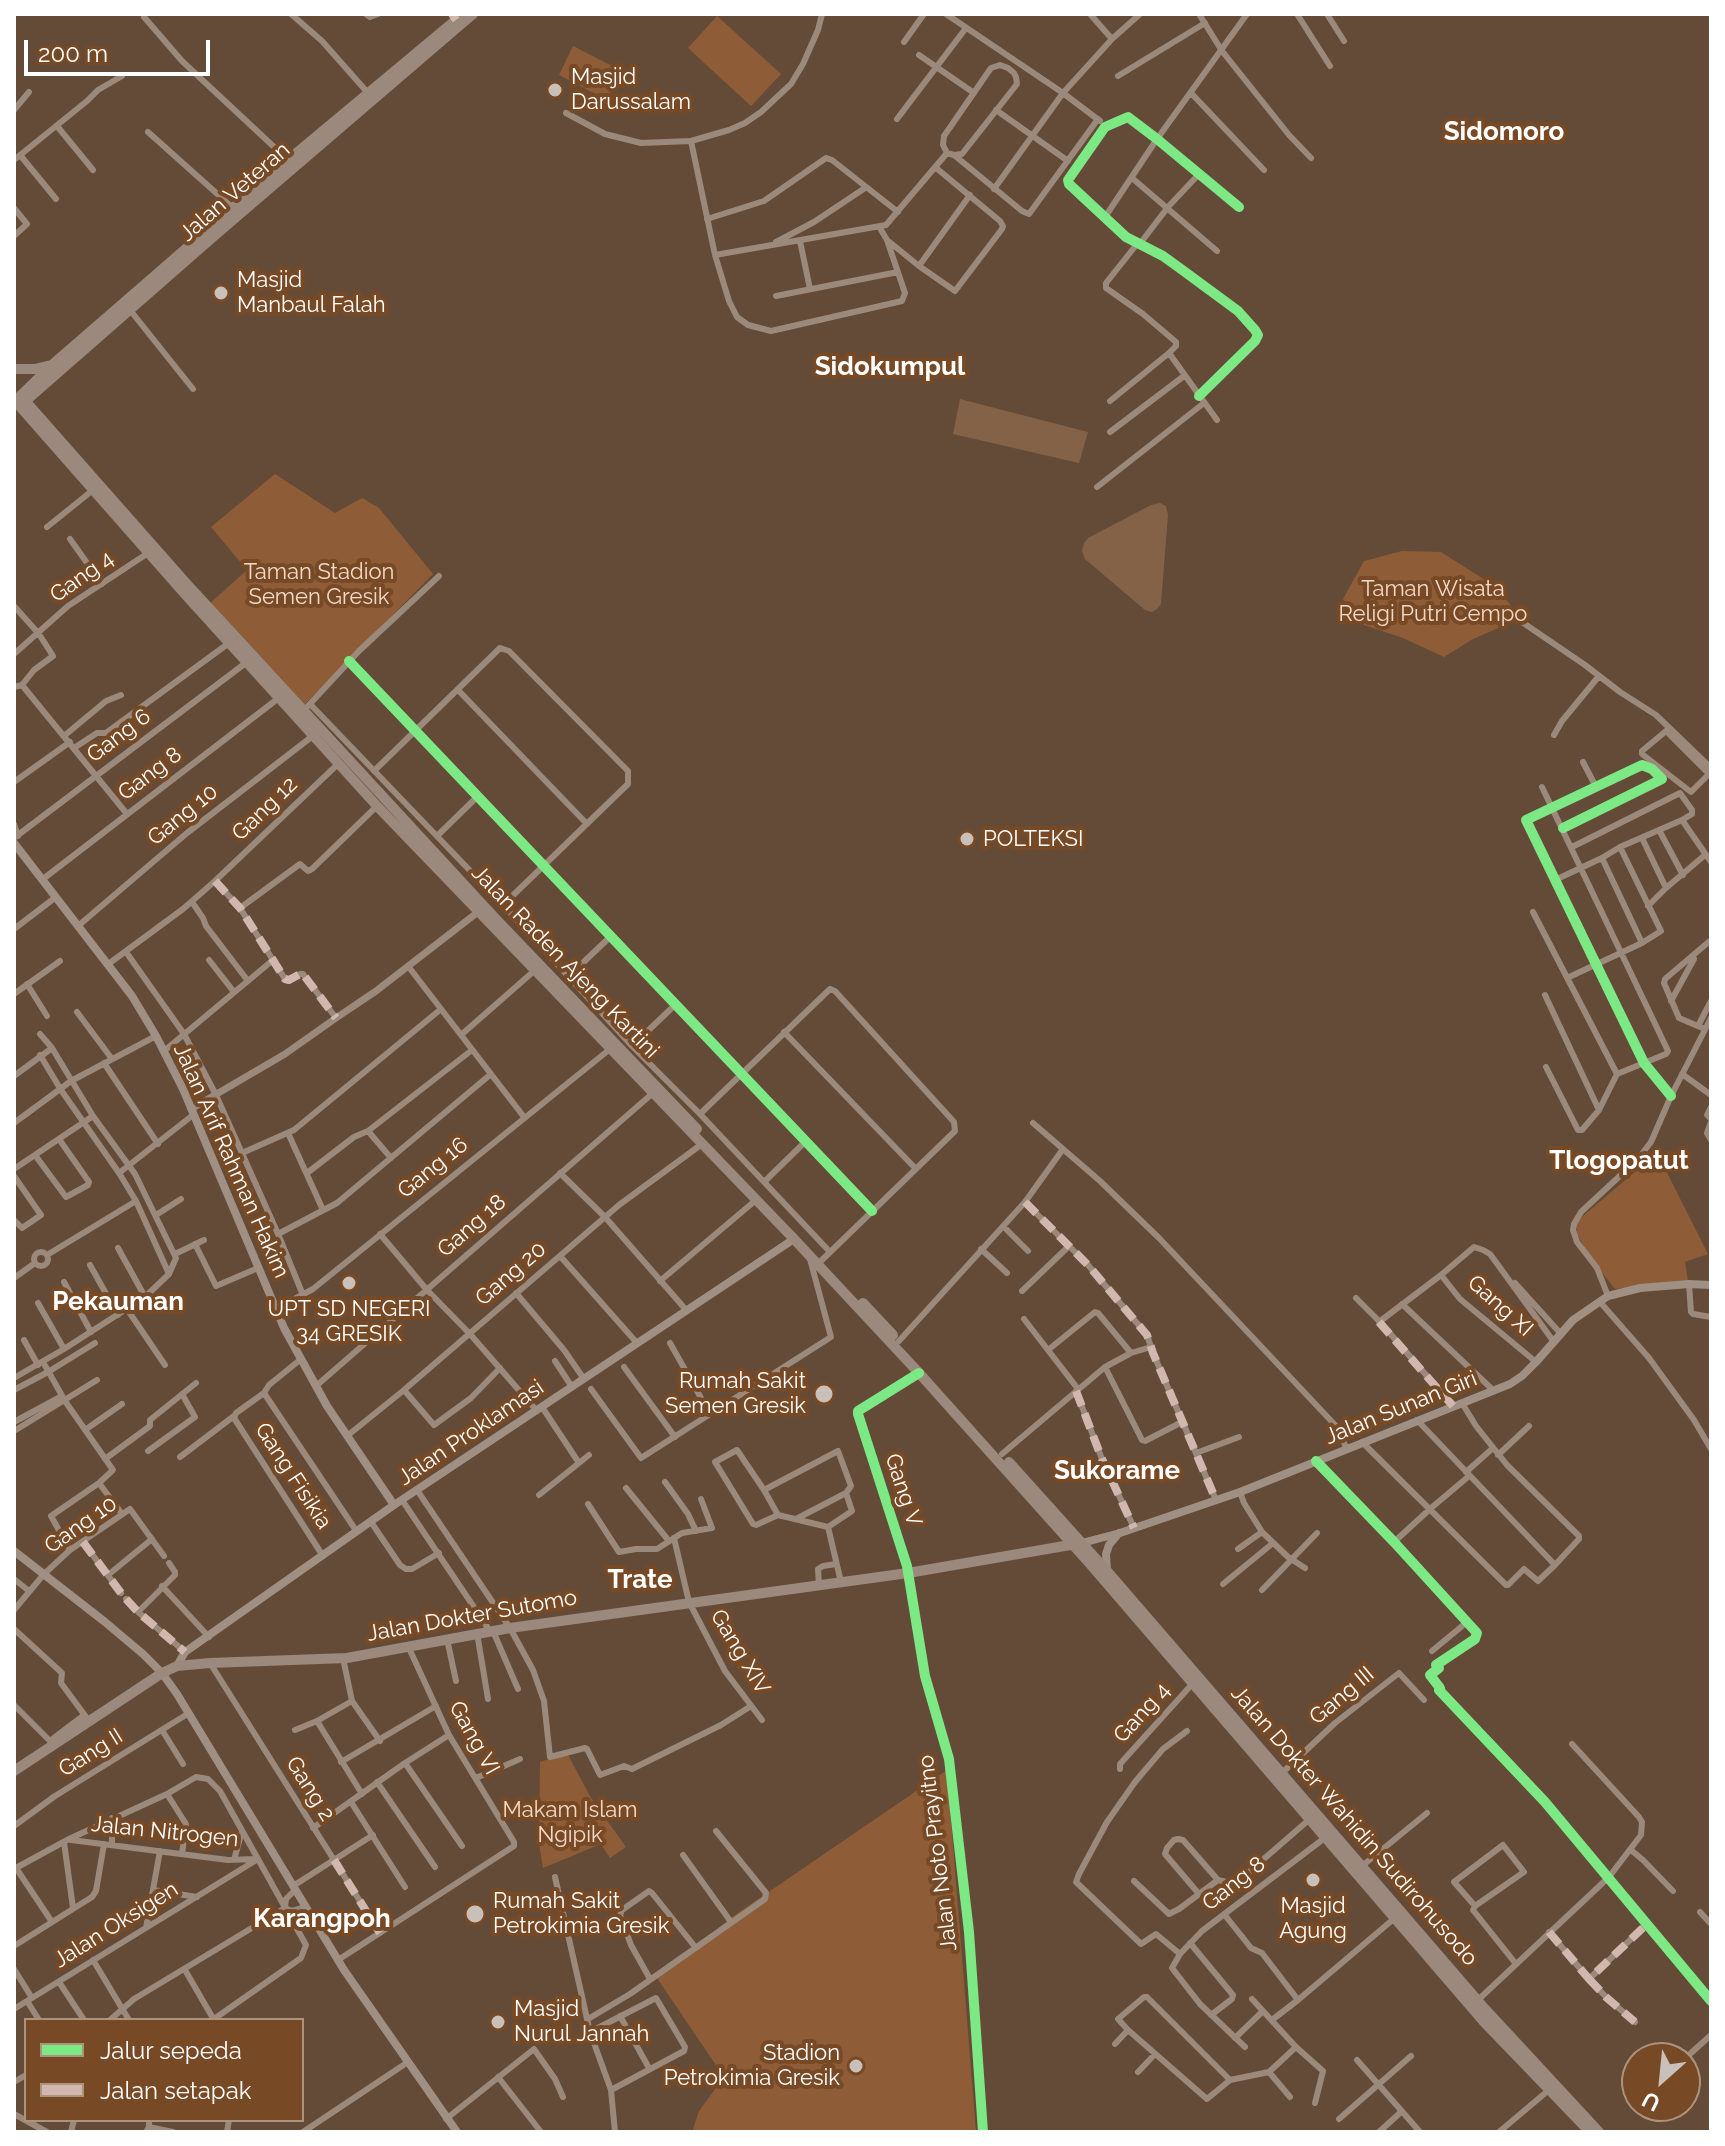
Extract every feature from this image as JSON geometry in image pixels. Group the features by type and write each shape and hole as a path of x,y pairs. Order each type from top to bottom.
{"highway":[{"name":"Jalan Veteran","path":"17,400 130,310 331,130 473,14"},
{"name":"Jalan Veteran","path":"358,108 368,93 457,16"},
{"name":"Jalan Veteran","path":"17,400 53,364 288,160 331,130"},
{"path":"14,369 35,369 53,364"},
{"name":"Jalan Raden Ajeng Kartini","path":"17,400 93,490 377,806 478,912 501,931"},
{"name":"Jalan Raden Ajeng Kartini","path":"17,400 186,583 307,707 501,931 826,1256 944,1395 1078,1544"},
{"name":"Jalan Raden Ajeng Kartini","path":"513,943 534,971 794,1239 919,1373 1002,1454 1078,1544"},
{"name":"Jalan Dokter Wahidin Sudirohusodo","path":"1078,1544 1108,1572 1282,1773 1327,1837 1484,2022 1590,2132"},
{"name":"Jalan Dokter Wahidin Sudirohusodo","path":"1078,1544 1194,1682 1599,2132"},
{"name":"Jalan Dokter Sutomo","path":"14,1771 86,1717 177,1666 343,1658 477,1633 908,1573 1078,1544"}],"main road":[{"name":"Jalan Arif Rahman Hakim","path":"15,839 132,996 156,1036 301,1359 347,1436 398,1503"},
{"name":"Jalan Proklamasi","path":"177,1666 185,1652 398,1503 794,1239"},
{"name":"Jalan Sunan Giri","path":"1078,1544 1240,1492 1494,1391 1522,1376 1573,1320 1604,1299 1640,1288 1711,1285"},
{"path":"1108,1572 1106,1554 1109,1545 1120,1533"},
{"path":"14,1551 143,1654 162,1673 338,1960 457,2132"}],"street":[{"path":"291,14 322,41 368,93"},
{"path":"366,14 370,17 378,14"},
{"path":"566,113 605,134 641,143 691,141 712,136 745,123 791,84 803,64 822,14"},
{"path":"904,42 924,14"},
{"path":"946,14 1063,93 1105,127"},
{"path":"1090,14 1112,39"},
{"path":"994,189 1063,93 1112,39 1140,14"},
{"path":"1199,14 1222,51 1311,158"},
{"path":"1235,14 1240,23"},
{"path":"1105,217 1247,14"},
{"path":"1297,14 1330,66"},
{"path":"1327,14 1344,41"},
{"path":"144,17 182,61 288,160"},
{"path":"1118,76 1205,23"},
{"path":"897,119 966,28"},
{"path":"919,55 974,93"},
{"path":"1008,68 1013,60"},
{"path":"715,255 880,228 890,222 935,167 951,154 962,154 1017,84 1016,77 1008,68 1000,65 991,68 944,136 943,145 951,154 1022,211 1030,213 1098,119"},
{"path":"56,199 17,158 98,90 122,76"},
{"path":"15,109 29,92"},
{"path":"1191,93 1264,170"},
{"path":"996,110 1068,161"},
{"path":"1097,487 1201,400 1258,335 1238,311 1222,298 1163,256 1126,237 1068,180 1105,127 1128,117 1239,207"},
{"path":"57,126 93,170"},
{"path":"148,132 233,208"},
{"path":"691,141 715,255 729,301 737,317 748,325 771,331 899,303 905,293 880,228"},
{"path":"707,219 764,201 826,158 898,212"},
{"path":"887,240 955,291 1002,229 1000,221 935,167"},
{"path":"1110,401 1169,353 1176,342 1106,288 1106,283 1199,174"},
{"path":"1132,178 1217,251"},
{"path":"771,245 814,222 865,188"},
{"path":"919,266 970,195"},
{"path":"14,208 27,224 14,236"},
{"path":"800,241 810,289"},
{"path":"776,296 898,272"},
{"path":"130,310 193,389"},
{"path":"1169,353 1217,420"},
{"path":"1110,432 1184,376"},
{"path":"47,527 93,490"},
{"path":"70,539 102,584"},
{"name":"Gang 4","path":"14,654 68,606 149,552"},
{"path":"439,576 349,661 307,707 374,771 503,905 632,1046 764,1182 826,1256 955,1131 954,1122 835,991 828,989 700,1114"},
{"path":"14,606 39,634 53,656 18,686 69,742 127,814"},
{"path":"1519,620 1656,715 1710,773"},
{"path":"69,742 106,733 229,643"},
{"path":"374,771 498,650 506,649 628,771 628,784 503,905"},
{"path":"349,661 872,1211"},
{"name":"Gang 6","path":"15,839 247,662"},
{"path":"1554,735 1599,676"},
{"path":"458,690 587,824"},
{"path":"14,782 69,742 106,701 121,695"},
{"name":"Gang 8","path":"43,879 280,697"},
{"path":"1666,731 1710,773 1689,792 1642,752 1666,731"},
{"name":"Gang 10","path":"78,926 187,833 314,735"},
{"path":"1583,762 1596,787"},
{"name":"Gang 12","path":"107,965 192,902 339,763"},
{"path":"1563,828 1662,780 1652,769 1642,765 1526,820 1644,1063 1671,1096"},
{"path":"1542,787 1668,1051 1617,1074 1599,1110 1582,1130 1578,1130 1546,1067"},
{"path":"1555,880 1693,812 1680,793 1572,847"},
{"path":"437,836 478,796"},
{"path":"240,908 300,864 308,871 312,869 377,806"},
{"path":"1682,820 1711,862"},
{"path":"14,824 15,839"},
{"path":"1659,830 1683,875"},
{"path":"1642,838 1666,888"},
{"path":"1567,978 1661,931 1620,847"},
{"path":"1648,906 1705,855"},
{"path":"1602,858 1642,943"},
{"path":"215,881 240,908 288,980 303,974 336,1018"},
{"path":"14,929 56,897"},
{"path":"192,902 206,926 248,981"},
{"path":"119,1173 158,1144 192,1112 285,1054 478,912"},
{"path":"1533,912 1617,1074"},
{"path":"569,976 611,936"},
{"path":"1702,1027 1680,1019 1664,981 1711,940"},
{"path":"126,952 184,1034 216,1095 303,1295"},
{"path":"1671,1001 1697,953"},
{"path":"209,960 234,992"},
{"path":"164,1051 273,960"},
{"path":"14,994 60,961"},
{"path":"408,966 524,1117"},
{"path":"461,1035 534,971"},
{"path":"27,984 47,1016"},
{"path":"1545,995 1599,1110"},
{"path":"1711,1001 1651,1142 1638,1159 1581,1212 1573,1230 1577,1242 1597,1268 1604,1299 1694,1420 1711,1449"},
{"path":"632,1046 676,1004"},
{"path":"242,1153 294,1130 441,1009"},
{"path":"77,1012 112,1059"},
{"path":"1702,1027 1711,1018"},
{"path":"784,1032 916,1169"},
{"path":"14,1378 145,1297 169,1274 175,1262 175,1254 140,1182 40,1034"},
{"path":"15,1119 71,1081 156,1036"},
{"path":"14,1076 52,1048"},
{"name":"Gang 16","path":"276,1309 313,1289 610,1049"},
{"path":"307,1173 354,1137 368,1131 472,1050"},
{"path":"40,1055 130,1190 169,1274"},
{"path":"104,1063 158,1144"},
{"path":"278,1234 337,1203 491,1074"},
{"path":"1682,1074 1711,1095"},
{"name":"Gang 18","path":"316,1386 653,1093"},
{"path":"1711,1107 1707,1115 1711,1120 1707,1133 1711,1140"},
{"path":"14,1169 93,1116"},
{"path":"1033,1123 1159,1238 1336,1426 1347,1449"},
{"path":"368,1131 391,1158"},
{"path":"288,1133 323,1210"},
{"path":"35,1155 66,1197 88,1185 89,1182 59,1139"},
{"path":"764,1182 806,1141"},
{"name":"Gang 20","path":"347,1436 605,1217 702,1144"},
{"path":"899,1341 1025,1202 1063,1149"},
{"path":"560,1173 605,1217 687,1311"},
{"path":"14,1176 16,1185 41,1215 22,1228 14,1220"},
{"path":"130,1190 140,1182"},
{"path":"156,1215 181,1199"},
{"path":"660,1281 756,1200"},
{"path":"1025,1202 1088,1265 1147,1335 1216,1500"},
{"path":"14,1278 35,1263 38,1253 47,1255 138,1204 149,1203"},
{"path":"1003,1226 1028,1251"},
{"path":"380,1234 427,1290 539,1409 579,1463"},
{"path":"175,1254 204,1240"},
{"path":"195,1244 216,1286 258,1268"},
{"path":"1022,1291 1069,1246"},
{"path":"1379,1322 1474,1247 1490,1254 1561,1334"},
{"path":"118,1248 145,1297"},
{"path":"981,1249 1007,1273"},
{"path":"1490,1254 1554,1342"},
{"path":"591,1389 641,1458 831,1337 809,1255"},
{"path":"560,1256 637,1343"},
{"path":"90,1265 118,1315"},
{"name":"Gang XI","path":"1441,1275 1460,1299 1536,1362"},
{"path":"64,1282 91,1332"},
{"path":"1689,1284 1691,1312 1711,1317"},
{"path":"516,1293 584,1379"},
{"path":"1356,1298 1458,1404 1498,1455 1579,1539 1538,1581 1524,1569 1506,1586 1362,1442"},
{"path":"38,1303 64,1349"},
{"path":"1402,1304 1494,1391"},
{"path":"127,1309 165,1365"},
{"path":"1048,1350 1096,1312 1131,1353"},
{"path":"1024,1319 1077,1390 1102,1459 1134,1528"},
{"path":"24,1340 112,1471 51,1516 70,1550"},
{"path":"14,1390 95,1343"},
{"path":"670,1343 710,1414"},
{"path":"1002,1454 1105,1367 1131,1353 1151,1347"},
{"path":"180,1457 264,1393 269,1385 301,1359"},
{"path":"555,1361 572,1387"},
{"path":"624,1367 675,1437"},
{"path":"1105,1367 1142,1440 1182,1422"},
{"path":"404,1390 435,1425 471,1398 500,1368"},
{"name":"Gang V","path":"908,1573 858,1411 919,1373"},
{"path":"14,1431 97,1380"},
{"path":"105,1459 150,1426 150,1420 196,1383"},
{"path":"264,1393 357,1532"},
{"path":"148,1451 195,1417 182,1394"},
{"path":"14,1422 64,1399"},
{"path":"85,1430 122,1404"},
{"name":"Gang Fisikia","path":"234,1416 323,1556"},
{"path":"1417,1420 1555,1565"},
{"path":"1498,1455 1529,1426"},
{"path":"1196,1453 1239,1437"},
{"path":"1394,1542 1493,1448"},
{"path":"778,1515 737,1450 715,1462 754,1525 778,1515 828,1527 852,1511 846,1493"},
{"path":"764,1490 838,1451 851,1486 846,1493 795,1519"},
{"path":"539,1495 589,1455"},
{"path":"1316,1461 1477,1633 1477,1637 1436,1665 1439,1668 1430,1675 1439,1690 1545,1802 1711,2001"},
{"path":"665,1482 696,1531"},
{"path":"99,1483 122,1514"},
{"path":"626,1488 672,1540"},
{"path":"417,1490 510,1628 540,1685 549,1756 586,1749 600,1775 624,1766 632,1769 721,1725 751,1706"},
{"path":"1240,1492 1262,1532 1305,1568"},
{"path":"588,1504 619,1552 657,1549 682,1533 712,1528 701,1499"},
{"path":"398,1503 439,1553 492,1631 518,1689"},
{"name":"Gang 10","path":"14,1610 44,1574 70,1550 132,1509 164,1556"},
{"path":"371,1522 400,1565 406,1569 412,1569 439,1553"},
{"path":"828,1527 841,1582"},
{"path":"1238,1549 1262,1532"},
{"path":"1262,1590 1317,1533"},
{"path":"108,1575 152,1539"},
{"name":"Gang XIV","path":"672,1540 689,1602 725,1671 762,1720"},
{"path":"83,1542 138,1612 185,1652"},
{"path":"1223,1584 1273,1543"},
{"path":"138,1612 175,1574 169,1563"},
{"path":"819,1585 818,1569 836,1564"},
{"name":"Jalan Noto Prayitno","path":"908,1573 925,1676 949,1759 969,1932 983,2132"},
{"path":"14,1579 29,1591"},
{"path":"162,1586 209,1637"},
{"path":"1432,1651 1467,1622"},
{"path":"14,1629 62,1673 60,1683 86,1717 83,1716 50,1741 14,1705"},
{"path":"477,1633 488,1699"},
{"path":"447,1639 456,1681"},
{"name":"Gang VI","path":"380,1933 493,1861 514,1844 449,1735 408,1646"},
{"path":"343,1658 352,1701 380,1741"},
{"name":"Gang 2","path":"210,1663 380,1933"},
{"name":"Gang III","path":"1282,1773 1335,1723 1399,1673 1424,1700"},
{"name":"Gang 4","path":"1120,1769 1120,1764 1194,1682"},
{"path":"295,1730 352,1701"},
{"path":"341,1762 436,1706"},
{"name":"Gang II","path":"14,1826 55,1796 189,1713"},
{"path":"317,1721 362,1794"},
{"path":"162,1730 183,1764"},
{"path":"1180,1954 1156,1934 1141,1944 1076,1882 1107,1822 1144,1769 1170,1742 1187,1731"},
{"path":"313,1828 449,1735"},
{"path":"1478,2000 1609,1877 1641,1835 1642,1822 1639,1817 1572,1744"},
{"path":"476,1778 520,1759"},
{"path":"405,1763 462,1846"},
{"path":"52,1922 15,1869 66,1840 167,1794 196,1777 208,1779 220,1791 306,1945 304,1954 215,2018"},
{"path":"377,1782 435,1867"},
{"path":"167,1794 186,1824 182,1854"},
{"path":"351,1802 405,1887"},
{"path":"1362,1866 1427,1813"},
{"path":"1199,1894 1165,1854 1174,1840 1183,1840 1218,1880 1231,1883 1313,1816"},
{"path":"112,1818 112,1845"},
{"path":"234,1860 242,1831"},
{"path":"588,2019 630,1994 765,1899 766,1894 716,1831"},
{"path":"285,1908 286,1899 294,1888 373,1835"},
{"name":"Gang 8","path":"1211,2015 1172,1969 1180,1954 1224,1914 1327,1837"},
{"path":"66,1840 73,1908"},
{"name":"Jalan Nitrogen","path":"66,1840 234,1860 258,1859"},
{"path":"14,1946 92,1897 96,1891 104,1844"},
{"path":"1475,1906 1454,1881 1503,1845 1524,1872 1473,1910 1516,1964"},
{"path":"1631,1850 1673,1891"},
{"path":"146,1928 160,1851"},
{"path":"683,1855 731,1922"},
{"name":"Jalan Oksigen","path":"14,2009 258,1859"},
{"path":"555,1877 590,2032 611,2090 615,2132"},
{"path":"1134,1881 1169,1914 1218,1880"},
{"name":"Jalan Oksigen","path":"153,1890 197,1897"},
{"path":"650,1979 631,1945 620,1915 622,1910 649,1891 696,1948"},
{"path":"285,1908 292,1911 306,1907"},
{"path":"112,2018 134,1999 285,1908"},
{"path":"1700,1912 1711,1924"},
{"path":"1224,1914 1251,1948 1261,1952 1298,2000"},
{"path":"1272,2020 1396,1917"},
{"path":"1589,1979 1648,1923"},
{"path":"1549,1932 1607,1998 1635,2022"},
{"path":"338,1960 380,1933"},
{"path":"1190,1943 1233,1995 1211,2015 1245,2047"},
{"path":"93,1960 128,2018"},
{"path":"14,1969 38,2018"},
{"path":"185,1970 213,2018"},
{"path":"59,1982 83,2018"},
{"path":"1230,2080 1147,1997 1118,2019 1207,2099 1230,2080 1269,2072 1296,2047"},
{"path":"590,2032 657,1998 685,2047 684,2051 611,2090"},
{"path":"1252,1999 1323,2071 1315,2103"},
{"path":"1235,2038 1263,2011"},
{"path":"620,2016 649,2068"},
{"path":"1115,2044 1128,2030"},
{"path":"446,2119 534,2049 555,2079 563,2097"},
{"path":"1138,2072 1155,2054"},
{"path":"1339,2119 1411,2056"},
{"path":"1357,2060 1420,2132"},
{"path":"303,2132 408,2062"},
{"path":"1269,2072 1290,2097"},
{"path":"498,2077 541,2132"},
{"path":"1499,2132 1550,2089"},
{"path":"1379,2132 1401,2112"},
{"path":"29,2122 47,2132"},
{"path":"148,2126 173,2132"}],"green space":[{"path":"717,16 781,74 751,106 688,48"},
{"path":"573,46 622,71 607,100 559,75"},
{"name":"Taman Stadion Semen Gresik","path":"275,474 335,513 362,498 379,508 433,574 301,708 208,605 247,570 211,527"},
{"name":"Taman Wisata Religi Putri Cempo","path":"1402,551 1441,552 1493,585 1517,612 1510,623 1473,639 1444,657 1403,638 1364,625 1343,599 1364,561"},
{"path":"1657,1153 1708,1254 1685,1262 1688,1281 1615,1289 1590,1257 1577,1234 1576,1222"},
{"name":"Makam Islam Ngipik","path":"567,1753 591,1798 626,1847 610,1858 601,1844 543,1868 539,1843 540,1762"},
{"path":"947,1770 976,2132 692,2132 699,2111 724,2077 657,1978 732,1917"}],"shaded area":[{"path":"960,399 1088,432 1079,463 953,434"},
{"path":"1160,503 1166,506 1168,515 1161,604 1152,612 1145,610 1085,559 1082,551 1088,538"}],"marked path":[{"path":"452,14 456,20"},
{"path":"215,881 240,908 285,979 303,974 336,1018"},
{"path":"1025,1202 1088,1265 1147,1335 1216,1500"},
{"path":"1379,1322 1453,1406"},
{"path":"1076,1391 1102,1459 1134,1528"},
{"path":"83,1542 121,1593"},
{"path":"126,1599 185,1652"},
{"path":"334,1860 380,1933"},
{"path":"1549,1932 1589,1979 1648,1923"},
{"path":"1589,1979 1635,2022"}],"cycle path":[{"path":"1199,396 1255,341 1258,335 1255,330 1238,311 1163,256 1126,237 1068,180 1105,127 1128,117 1239,207"},
{"path":"349,661 872,1211"},
{"path":"1563,828 1662,779 1652,769 1642,765 1526,820 1644,1063 1671,1096"},
{"path":"919,1373 858,1411 858,1414 907,1566 925,1676 949,1759 969,1932 983,2132"},
{"path":"1316,1461 1477,1633 1475,1639 1436,1665 1439,1668 1430,1675 1439,1690 1545,1802 1711,2001"}],"place":[{"name":"Masjid Darussalam","path":"555,90"},
{"name":"Masjid Manbaul Falah","path":"221,293"},
{"name":"POLTEKSI","path":"967,839"},
{"name":"UPT SD NEGERI 34 GRESIK","path":"349,1283"},
{"name":"Rumah Sakit Semen Gresik","path":"824,1394"},
{"name":"Masjid Agung","path":"1313,1880"},
{"name":"Rumah Sakit Petrokimia Gresik","path":"475,1914"},
{"name":"Masjid Nurul Jannah","path":"498,2022"},
{"name":"Stadion Petrokimia Gresik","path":"856,2066"}],"district":[{"name":"Sidomoro","path":"1504,132"},
{"name":"Sidokumpul","path":"890,367"},
{"name":"Tlogopatut","path":"1619,1161"},
{"name":"Pekauman","path":"118,1302"},
{"name":"Sukorame","path":"1117,1471"},
{"name":"Trate","path":"640,1580"},
{"name":"Karangpoh","path":"322,1919"}]}
